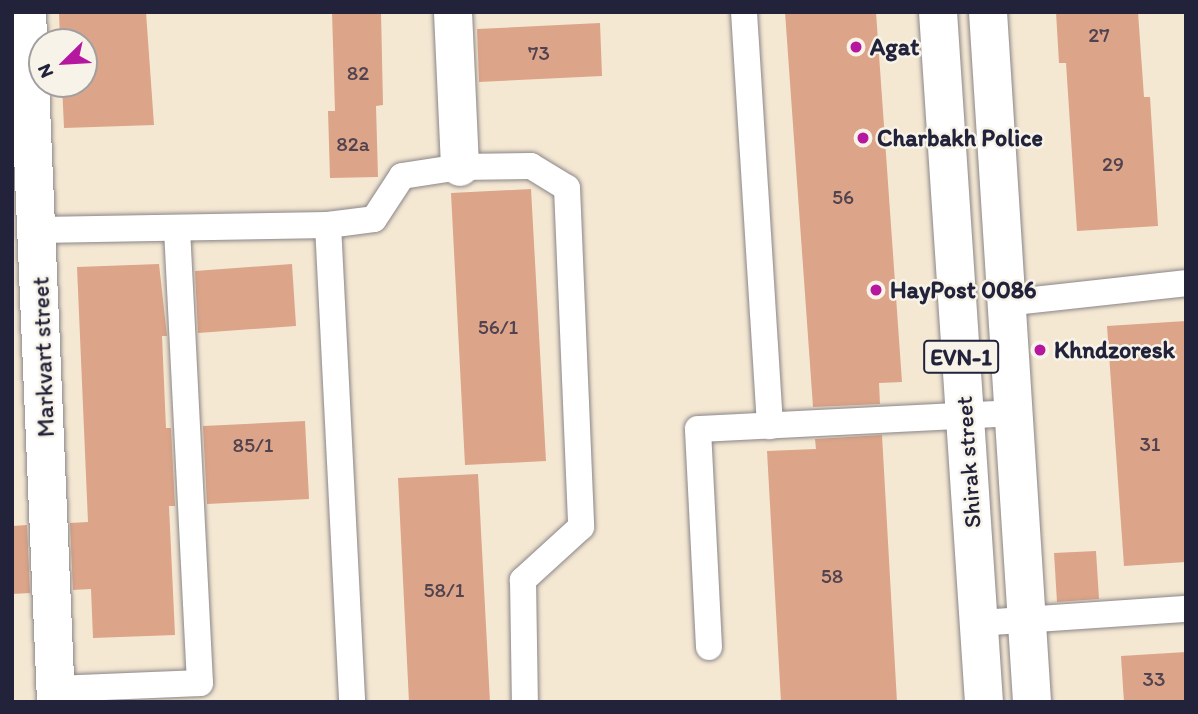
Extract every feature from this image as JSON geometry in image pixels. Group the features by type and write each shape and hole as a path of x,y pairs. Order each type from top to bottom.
{"main road":[{"name":"Markvart street","path":"27,12 39,230 56,696"},
{"path":"453,12 460,167"},
{"name":"Shirak street","path":"938,12 984,702"},
{"name":"Shirak street","path":"988,12 1032,702"}],"lane":[{"path":"744,12 770,426"},
{"path":"39,230 328,225 374,219 401,176 460,167 531,166 567,188 581,527 523,580 525,702"},
{"path":"328,225 352,702"},
{"path":"56,696 200,683 177,229"},
{"path":"1006,303 1186,284"},
{"path":"709,647 698,429 1013,413"},
{"path":"979,623 1186,609"}],"building":[{"path":"59,12 146,12 154,125 64,128 63,98 98,98 98,28 60,28"},
{"path":"332,12 381,12 383,105 376,106 378,177 330,178 328,111 335,111"},
{"path":"785,12 876,12 902,382 879,383 880,404 813,407"},
{"path":"1056,12 1138,12 1144,97 1150,97 1158,226 1077,231 1066,63 1059,63"},
{"path":"600,23 602,76 479,82 477,29"},
{"path":"531,189 546,461 465,465 451,193"},
{"path":"159,264 167,336 162,336 166,428 171,428 175,506 169,506 175,635 93,638 91,589 73,590 70,523 88,522 77,267"},
{"path":"292,264 296,326 198,333 195,271"},
{"path":"1186,321 1186,562 1124,566 1107,326"},
{"path":"305,421 309,499 207,504 203,426"},
{"path":"882,435 897,702 781,702 767,451 816,449 815,439"},
{"path":"478,474 490,702 409,702 398,478"},
{"path":"27,525 30,593 12,594 12,526"},
{"path":"1096,551 1099,599 1057,602 1054,553"},
{"path":"1186,652 1186,702 1124,702 1121,656"}],"place":[{"name":"Agat","path":"856,47"},
{"name":"Charbakh Police","path":"863,138"},
{"name":"HayPost 0086","path":"876,290"},
{"name":"Khndzoresk","path":"1040,350"}]}
